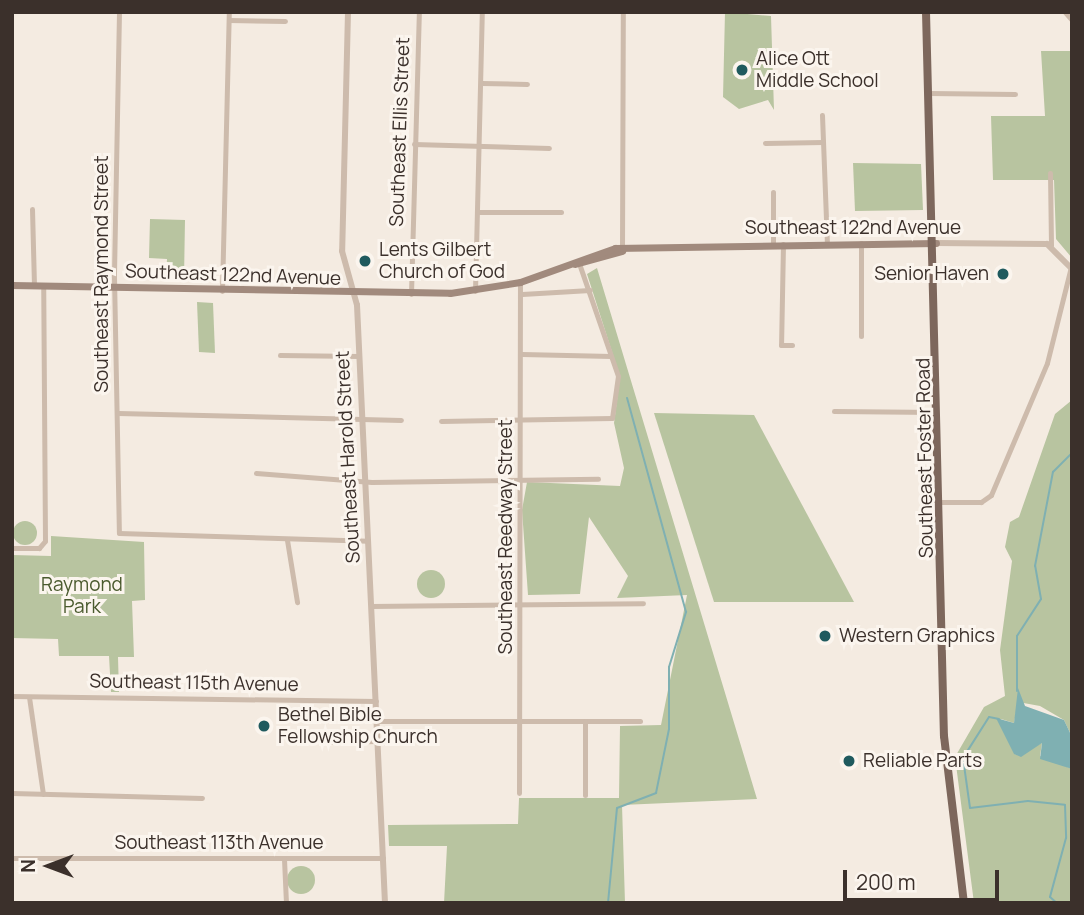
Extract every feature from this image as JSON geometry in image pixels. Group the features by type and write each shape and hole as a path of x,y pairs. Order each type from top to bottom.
{"main road":[{"name":"Southeast Foster Road","path":"926,12 936,243 945,755 964,903"},
{"name":"Southeast 122nd Avenue","path":"12,285 411,294 475,291 520,282 578,265 597,252 773,244 936,243"}],"street":[{"name":"Southeast Raymond Street","path":"119,12 118,413 122,536 287,540"},
{"path":"222,291 229,12"},
{"name":"Southeast Harold Street","path":"348,12 341,234 354,294 359,356 385,903"},
{"name":"Southeast Ellis Street","path":"411,294 419,12"},
{"path":"475,291 482,12"},
{"path":"622,12 622,251"},
{"path":"1065,12 1072,20"},
{"path":"229,20 285,21"},
{"path":"481,83 527,84"},
{"path":"929,93 1015,94"},
{"path":"822,115 827,244"},
{"path":"765,143 823,142"},
{"path":"414,144 549,148"},
{"path":"942,502 981,502 991,495 1047,363 1071,268 1051,245 1050,173"},
{"path":"773,192 773,244"},
{"path":"32,209 34,286"},
{"path":"477,212 561,212"},
{"path":"861,243 861,336"},
{"name":"Southeast 122nd Avenue","path":"936,243 1051,245"},
{"path":"783,244 781,345 792,345"},
{"path":"441,421 610,420 618,376 590,290 578,265"},
{"name":"Southeast Reedway Street","path":"519,793 522,479 520,282"},
{"path":"12,548 44,545 43,286"},
{"path":"522,294 590,290"},
{"path":"522,354 611,356"},
{"path":"280,355 359,356"},
{"path":"834,411 940,412"},
{"path":"118,413 401,420"},
{"path":"256,473 365,481 598,479"},
{"path":"297,601 287,540 368,541"},
{"path":"371,606 643,603"},
{"name":"Southeast 115th Avenue","path":"12,696 376,701"},
{"path":"29,697 43,794"},
{"path":"376,721 640,721"},
{"path":"585,721 585,794"},
{"path":"327,742 377,741"},
{"path":"12,793 202,798"},
{"name":"Southeast 113th Avenue","path":"12,858 383,858"},
{"path":"284,859 286,903"}],"green space":[{"path":"725,12 771,16 774,110 768,100 739,109 723,97"},
{"path":"1041,51 1072,51 1072,258 1056,239 1054,180 993,180 991,116 1045,116"},
{"path":"853,163 921,164 923,210 855,211"},
{"path":"150,219 185,220 184,279 166,279 167,259 149,258"},
{"path":"597,268 757,799 622,805 625,903 444,903 447,846 389,846 388,825 518,824 519,798 619,798 620,726 661,725 687,595 617,598 628,576 589,517 580,594 528,595 522,510 527,482 620,486 624,468 614,423 620,377 587,274"},
{"path":"197,302 213,303 215,353 199,352"},
{"path":"1072,400 1072,737 1064,720 1040,706 1018,702 1014,723 1001,719 1016,755 1042,743 1040,756 1072,769 1072,903 974,903 955,757 984,707 1005,696 1000,650 1012,561 1005,547 1010,522 1019,517 1055,414"},
{"path":"654,413 754,415 854,602 714,602"},
{"path":"25,521 34,524 37,533 34,542 25,545 16,542 13,533 16,524"},
{"name":"Raymond Park","path":"51,536 144,542 145,600 132,601 134,657 118,657 119,692 111,692 109,656 59,656 58,639 12,638 12,555 51,556"},
{"path":"431,570 441,574 445,584 441,594 431,598 421,594 417,584 421,574"},
{"path":"301,866 311,870 315,880 311,890 301,894 291,890 287,880 291,870"}],"water":[{"path":"1018,688 1025,706 1064,720 1072,737 1072,769 1040,759 1042,743 1021,757 1014,754 996,718 1014,723"}],"waterway":[{"path":"608,903 617,808 656,793 669,729 669,667 686,612 627,398"},
{"path":"1017,691 1017,636 1041,599 1035,566 1053,472 1072,453"},
{"path":"999,719 989,717 963,758 970,808 1028,801 1065,805 1066,838 1050,897 1057,903"}],"place":[{"name":"Alice Ott Middle School","path":"742,70"},
{"name":"Lents Gilbert Church of God","path":"365,261"},
{"name":"Senior Haven","path":"1003,274"},
{"name":"Western Graphics","path":"825,636"},
{"name":"Bethel Bible Fellowship Church","path":"264,726"},
{"name":"Reliable Parts","path":"849,761"}]}
